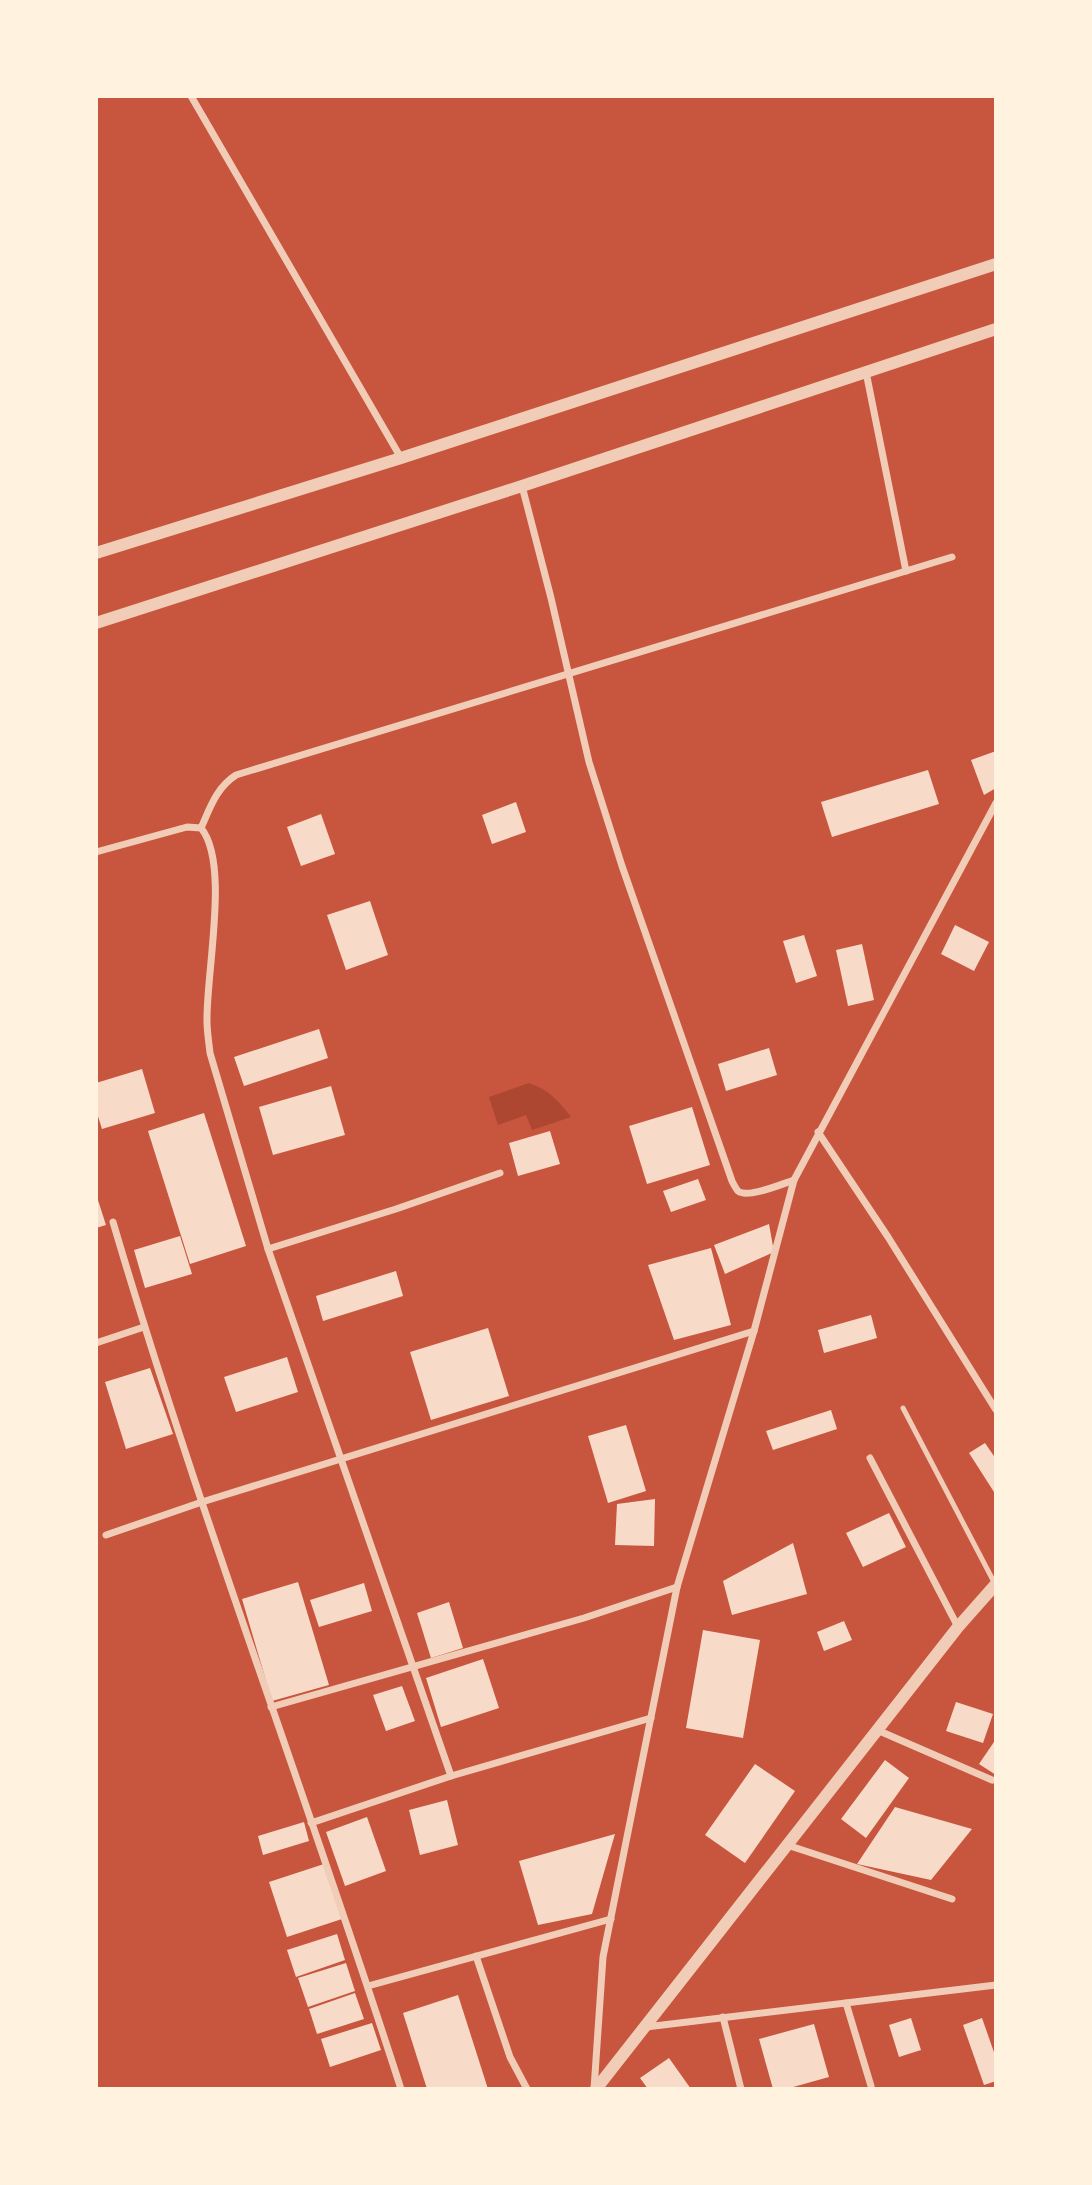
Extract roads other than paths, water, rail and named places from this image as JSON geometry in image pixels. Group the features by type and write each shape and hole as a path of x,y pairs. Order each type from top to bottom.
{"street":[{"path":"191,96 401,458"},
{"path":"96,553 401,458 996,264"},
{"path":"96,623 996,329"},
{"path":"866,372 906,571"},
{"path":"522,486 589,762 622,866 732,1181 741,1193 750,1194 793,1180"},
{"path":"201,828 218,791 236,775 952,557"},
{"path":"595,2089 603,1957 677,1587 754,1331 793,1180 996,803"},
{"path":"96,852 187,827 201,828 208,837 215,871 207,1020 210,1053 268,1249 451,1776"},
{"path":"818,1132 888,1237 996,1410"},
{"path":"268,1249 500,1173"},
{"path":"113,1222 144,1327 202,1502 401,2089"},
{"path":"96,1343 144,1327"},
{"path":"106,1535 202,1502 754,1331"},
{"path":"870,1458 958,1627"},
{"path":"595,2089 958,1627 996,1584"},
{"path":"271,1707 584,1618 677,1587"},
{"path":"311,1823 451,1776 651,1718"},
{"path":"877,1730 992,1780"},
{"path":"787,1845 952,1899"},
{"path":"368,1986 611,1919"},
{"path":"476,1956 510,2057 527,2089"},
{"path":"645,2027 996,1984"},
{"path":"846,2003 871,2086"},
{"path":"723,2017 741,2089"}],"lane":[{"path":"903,1408 996,1584"}]}
